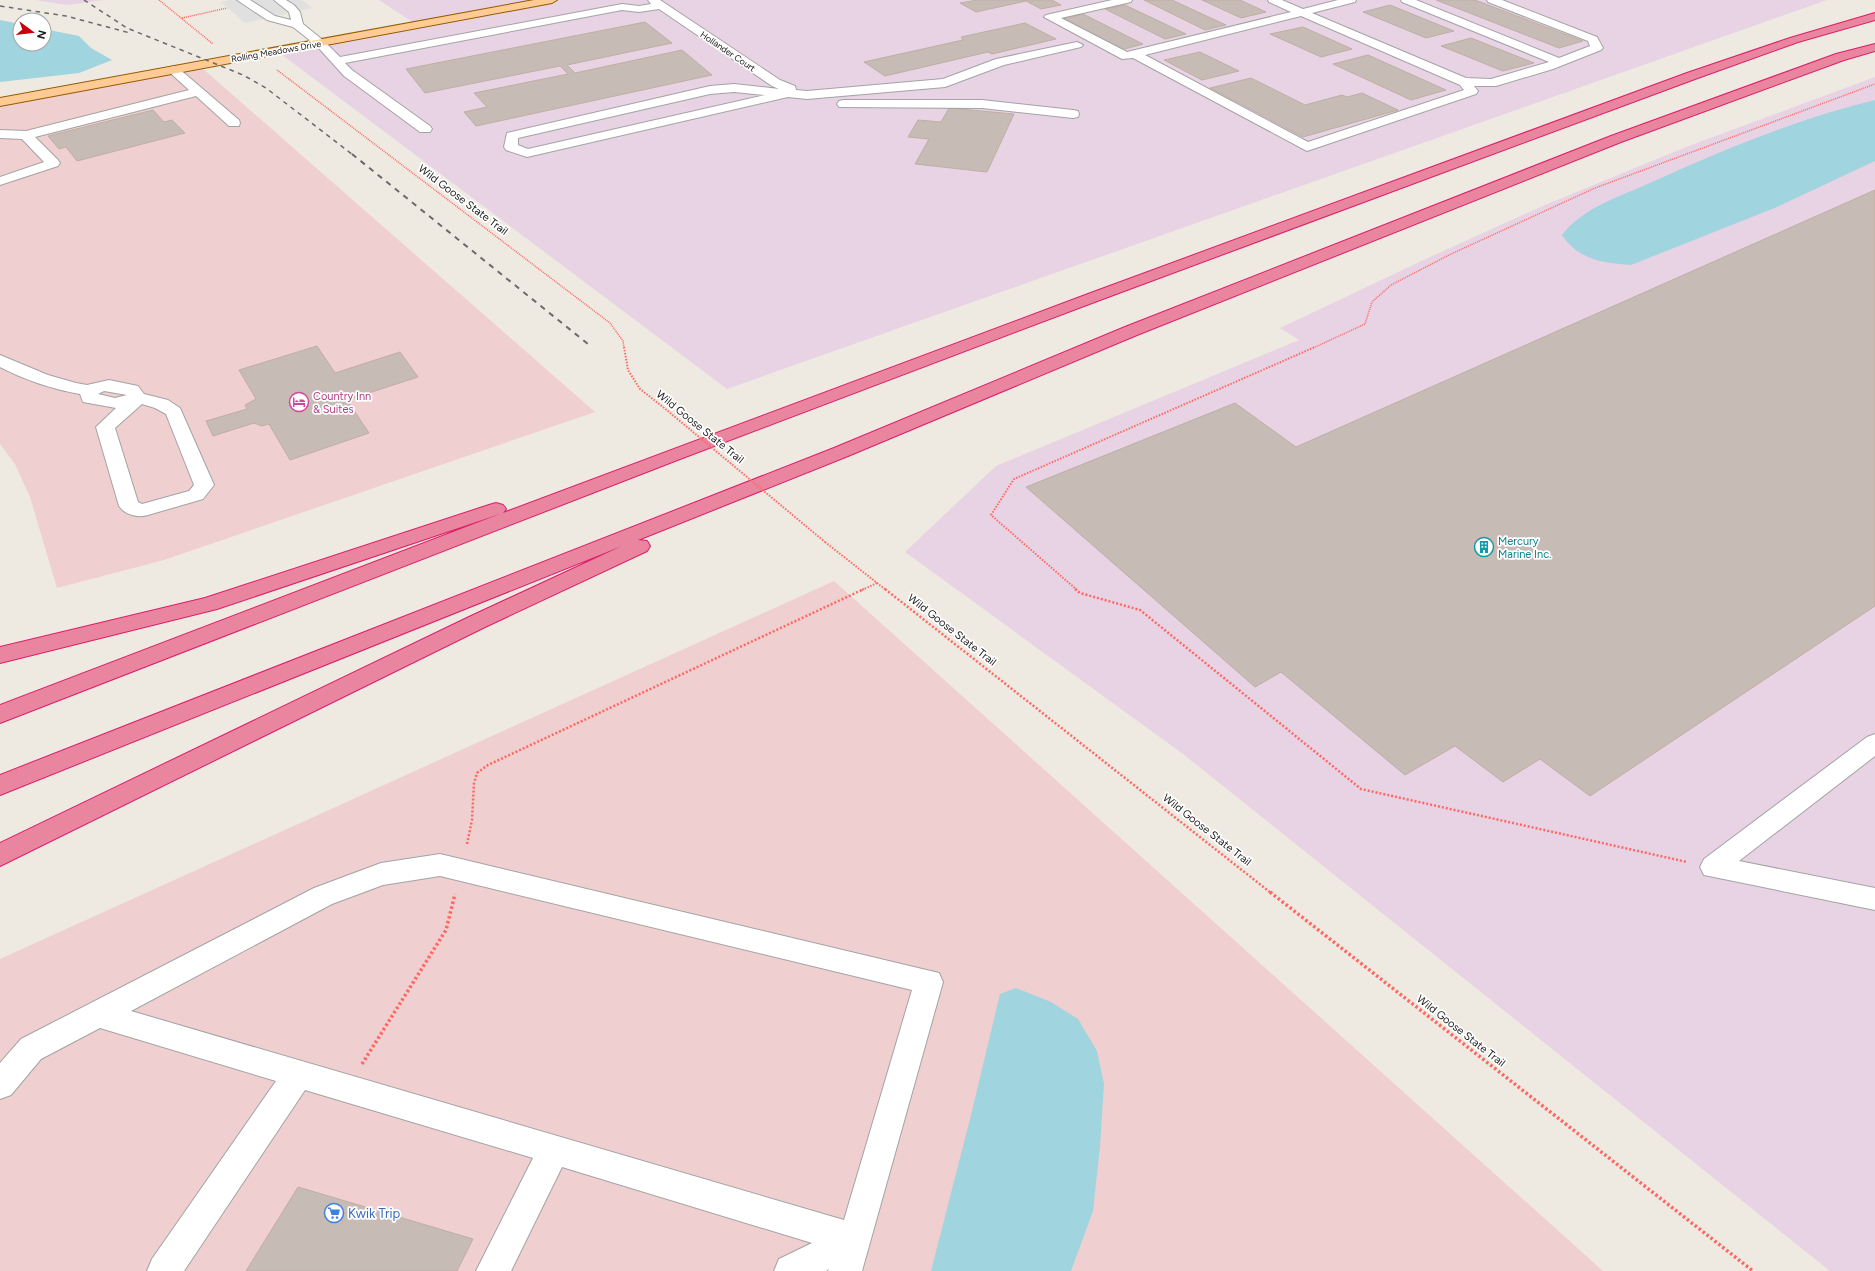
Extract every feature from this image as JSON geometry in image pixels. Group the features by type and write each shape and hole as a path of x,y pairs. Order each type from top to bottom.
{"highway":[{"path":"0,714 673,455 1595,111 1794,40 1875,7"},
{"path":"1794,40 1875,16"},
{"path":"0,785 841,452 1132,331 1616,139 1840,57 1875,46"},
{"path":"0,855 478,622 841,452"},
{"path":"0,655 209,604 464,519 673,455"}],"main road":[{"name":"Rolling Meadows Drive","path":"0,102 552,0"}],"street":[{"path":"242,0 271,18 296,25 320,43 348,73 425,128"},
{"path":"279,0 293,9 297,16 296,25"},
{"path":"1128,0 1050,17 1126,56 1351,0"},
{"path":"1274,0 1464,82 1492,83 1559,62 1597,48 1593,39 1492,0"},
{"path":"1406,0 1559,62"},
{"path":"594,24 625,18 639,9 657,3"},
{"name":"Hollander Court","path":"657,3 776,83 808,95"},
{"path":"338,61 622,7 639,9"},
{"path":"784,94 526,153 512,146 512,136 710,90 734,88 784,94 808,95 945,83 1000,62 1077,46"},
{"path":"1135,54 1307,147 1472,91 1464,82"},
{"path":"173,70 234,123"},
{"path":"348,73 363,70"},
{"path":"0,134 26,135 198,92"},
{"path":"808,95 836,104 982,104 1073,114"},
{"path":"0,181 53,163 26,135"},
{"path":"0,360 20,370 89,390 89,398 115,403 138,398 160,403 170,408 174,412 204,485 196,495 141,512 129,506 106,426 138,398"},
{"path":"1713,867 1875,743"},
{"path":"0,1085 31,1050 323,896 382,874 440,865 929,982 845,1271"},
{"path":"1713,867 1875,899"},
{"path":"98,1014 854,1239"},
{"path":"164,1271 299,1073"},
{"path":"493,1271 554,1150"},
{"path":"791,1271 854,1239"}],"path":[{"name":"Wild Goose State Trail","path":"159,0 216,46 272,67 610,323 623,341 628,370 640,390 663,407 825,542 1753,1271"},
{"path":"182,18 228,8"},
{"path":"1713,867 1361,789 1140,610 1080,593 991,514 1014,479 1281,363 1365,324 1372,302 1391,285 1451,254 1595,188 1875,84"},
{"path":"348,1088 446,930 472,820 474,783 477,773 488,765 877,583"}],"shaded area":[{"path":"35,0 103,0 67,5"},
{"path":"230,0 302,0 312,8 245,23 221,2"},
{"path":"379,0 1827,0 727,389 277,51 417,25"},
{"path":"202,68 595,412 164,560 57,588 30,497 15,464 0,444 0,107"},
{"path":"1875,77 1875,1271 1830,1271 1183,754 905,552 996,466 1299,340 1280,328 1430,257 1545,205 1686,147"},
{"path":"834,581 1603,1271 0,1271 0,959"}],"water":[{"path":"0,20 12,22 12,52 52,52 52,31 79,36 91,48 112,60 79,73 0,82"},
{"path":"1875,100 1875,161 1777,207 1631,265 1592,259 1576,250 1562,235 1581,217 1604,203 1707,158 1789,126"},
{"path":"1016,988 1051,1002 1078,1019 1097,1051 1104,1084 1100,1146 1093,1211 1071,1271 931,1271 1000,994"}],"building":[{"path":"977,0 1052,0 1061,5 1041,9 1026,1 976,12 960,3"},
{"path":"1144,0 1172,0 1226,25 1205,30"},
{"path":"1202,0 1240,0 1266,12 1241,18"},
{"path":"1436,0 1475,0 1583,41 1559,48"},
{"path":"1125,5 1186,34 1165,39 1105,9"},
{"path":"1390,5 1454,31 1426,38 1363,12"},
{"path":"1083,14 1143,44 1121,50 1062,19"},
{"path":"645,22 672,43 567,65 575,73 682,50 712,75 476,126 464,112 487,107 474,93 568,74 560,66 425,93 406,69"},
{"path":"1025,23 1056,39 992,54 988,52 885,76 864,62 963,40 961,37"},
{"path":"1303,27 1352,49 1321,57 1270,34"},
{"path":"1471,38 1534,63 1503,71 1441,46"},
{"path":"1200,52 1239,71 1202,80 1164,60"},
{"path":"1368,55 1446,90 1411,100 1333,64"},
{"path":"1251,78 1305,105 1342,95 1347,97 1362,93 1398,110 1303,137 1210,88"},
{"path":"949,108 1014,114 987,172 915,164 929,139 908,137 918,120 941,122"},
{"path":"153,110 164,122 172,120 185,133 77,161 66,147 59,149 48,136"},
{"name":"Mercury Marine Inc.","path":"1875,190 1875,606 1590,796 1540,759 1503,782 1455,746 1405,775 1281,672 1255,687 1026,487 1235,403 1296,447"},
{"name":"Country Inn & Suites","path":"317,346 335,373 400,352 418,377 347,400 369,433 290,460 269,424 262,426 254,423 213,436 206,421 247,409 245,405 256,399 239,370"},
{"name":"Kwik Trip","path":"298,1187 473,1239 457,1271 246,1271"}],"railway":[{"path":"84,0 127,28 243,75 266,88 353,155"},
{"path":"0,6 66,16 130,33"},
{"path":"352,154 588,344"}],"place":[{"name":"Country Inn & Suites","path":"299,402"},
{"name":"Mercury Marine Inc.","path":"1484,547"},
{"name":"Kwik Trip","path":"334,1213"}]}
